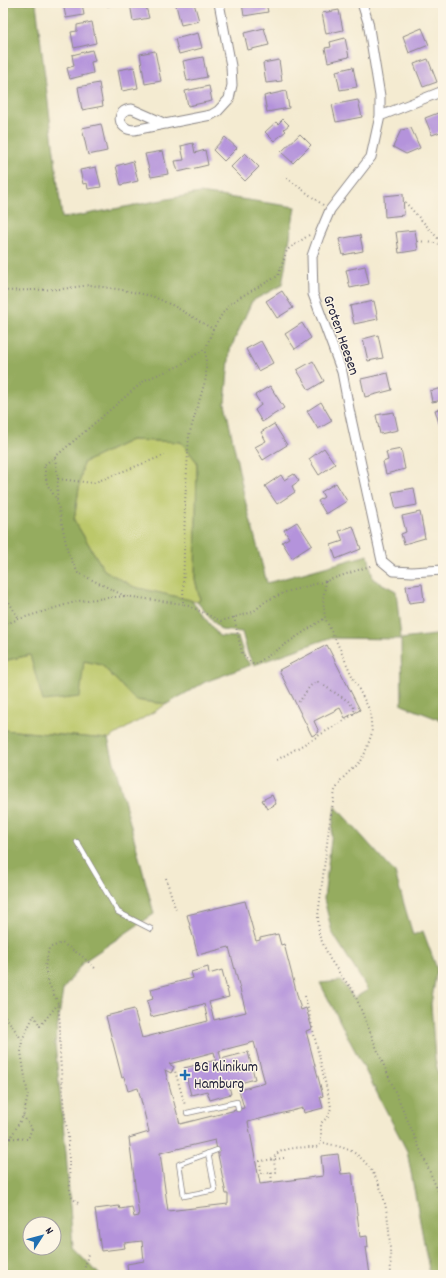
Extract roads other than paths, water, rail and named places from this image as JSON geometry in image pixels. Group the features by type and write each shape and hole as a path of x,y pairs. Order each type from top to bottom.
{"street":[{"path":"166,124 211,115 218,111 229,99 232,85 231,66 219,3"},
{"name":"Groten Heesen","path":"362,3 368,22 380,96 380,116 371,157 330,210 319,236 312,256 312,294 342,372 382,562 394,571 412,572 443,570"},
{"path":"380,116 443,91"}],"lane":[{"path":"77,842 118,912 151,929"},
{"path":"187,1113 236,1102 238,1109"},
{"path":"208,1153 215,1190 184,1196 179,1164 208,1153 217,1150"}],"place":[{"name":"BG Klinikum Hamburg","path":"185,1075"}]}
